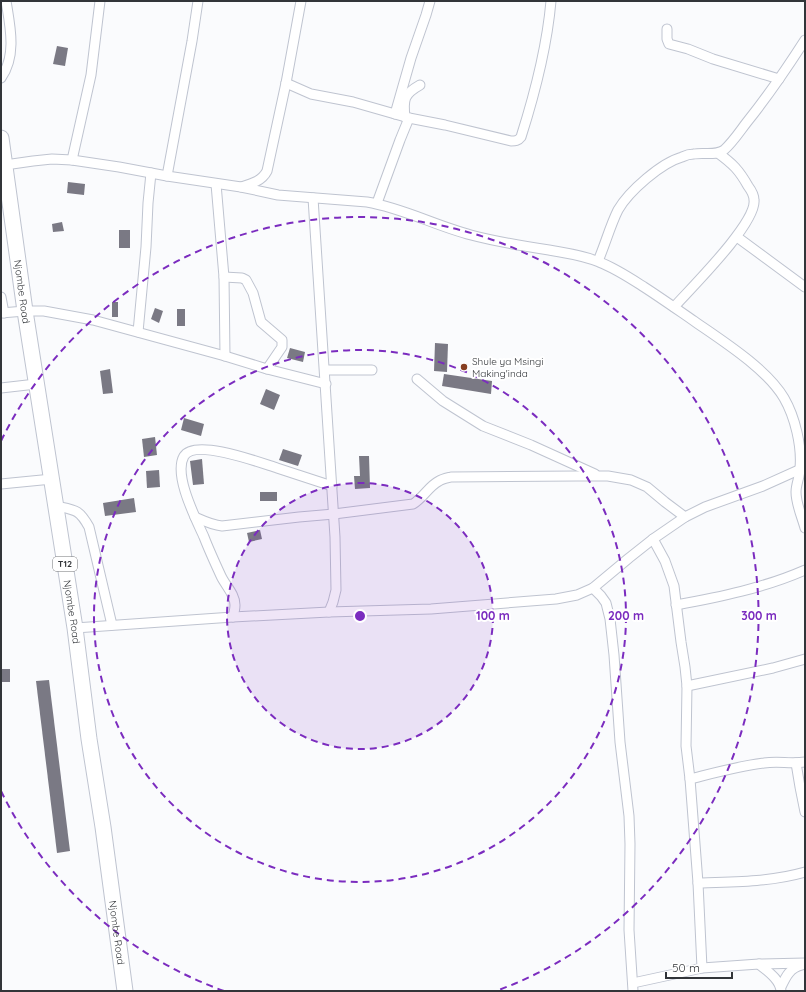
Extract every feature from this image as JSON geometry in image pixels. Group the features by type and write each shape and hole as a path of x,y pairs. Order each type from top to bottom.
{"highway":[{"name":"Njombe Road","path":"1,138 36,384 75,628 89,739 104,834 125,991"}],"street":[{"path":"1,78 8,66 10,55 10,29 6,1"},
{"path":"72,160 91,75 100,1"},
{"path":"167,176 198,1"},
{"path":"241,187 260,180 264,176 270,158 301,1"},
{"path":"395,114 410,58 430,1"},
{"path":"286,83 311,94 353,102 407,117 511,141 519,140 526,123 537,80 548,26 551,1"},
{"path":"667,29 667,42 669,44 680,46 713,59 779,79"},
{"path":"598,261 618,210 631,193 654,172 680,157 695,153 718,153 723,151 756,111 805,40"},
{"path":"377,203 407,117 404,108 407,94 420,85"},
{"path":"674,307 737,237 754,209 754,200 741,174 730,162 718,153"},
{"path":"5,166 33,161 72,160 241,187 278,195 377,203 447,228 472,235 598,261 629,277 674,307 745,358 772,381 784,398 792,415 797,432 803,468 797,483 796,493 805,528"},
{"path":"138,332 151,173"},
{"path":"216,184 224,277 225,356"},
{"path":"313,198 335,537 336,590 329,612"},
{"path":"737,237 805,287"},
{"path":"224,277 242,278 246,280 253,293 261,322 282,340 282,346 267,369"},
{"path":"1,297 2,313 44,311 94,320 267,369 326,384"},
{"path":"325,370 372,370"},
{"path":"417,380 442,401 483,426 531,445 599,476"},
{"path":"1,388 36,384"},
{"path":"233,617 236,606 233,596 221,577 187,499 181,470 184,456 188,452 195,450 218,451 247,458 332,486"},
{"path":"75,628 329,612 431,610 556,600 576,595 593,588 653,540 685,517 705,506 764,486 803,468"},
{"path":"195,517 205,522 222,526 413,504 440,480 451,477 608,476 631,480 647,487 664,502 685,517"},
{"path":"1,484 52,480"},
{"path":"56,506 80,513 85,518 89,526 112,625"},
{"path":"653,540 665,560 674,586 687,686 686,746 698,884 702,968"},
{"path":"676,605 768,584 805,570"},
{"path":"593,588 606,603 610,619 614,655 620,742 629,816 629,893 633,987 702,968 759,964 805,963"},
{"path":"687,686 773,668 805,658"},
{"path":"690,779 764,763 801,763 800,787 805,812"},
{"path":"698,884 768,880 794,876 805,872"},
{"path":"781,989 789,972 805,963"},
{"path":"759,964 775,978 781,989"}],"building":[{"path":"57,46 68,48 65,66 53,64"},
{"path":"68,182 85,184 84,195 67,193"},
{"path":"62,222 64,231 53,232 52,224"},
{"path":"119,230 130,230 130,248 119,248"},
{"path":"112,302 118,302 118,317 112,317"},
{"path":"155,308 163,311 159,323 151,319"},
{"path":"177,309 185,309 185,326 177,326"},
{"path":"435,343 448,344 447,372 434,371"},
{"path":"290,348 305,352 303,362 287,358"},
{"path":"110,369 113,393 103,394 100,371"},
{"path":"444,374 492,381 491,394 442,386"},
{"path":"266,389 280,395 274,410 260,404"},
{"path":"184,418 204,424 201,436 181,430"},
{"path":"155,437 157,455 144,457 142,439"},
{"path":"283,449 302,455 298,466 279,460"},
{"path":"359,456 369,456 370,488 355,489 354,476 360,476"},
{"path":"202,459 204,484 193,485 190,461"},
{"path":"159,470 160,487 147,488 146,471"},
{"path":"260,492 277,492 277,501 260,501"},
{"path":"134,498 136,512 105,516 103,503"},
{"path":"260,530 262,539 249,542 247,533"},
{"path":"1,669 10,669 10,682 1,682"},
{"path":"49,680 70,851 57,853 36,681"}],"place":[{"name":"Shule ya Msingi Making'inda","path":"464,367"}]}
